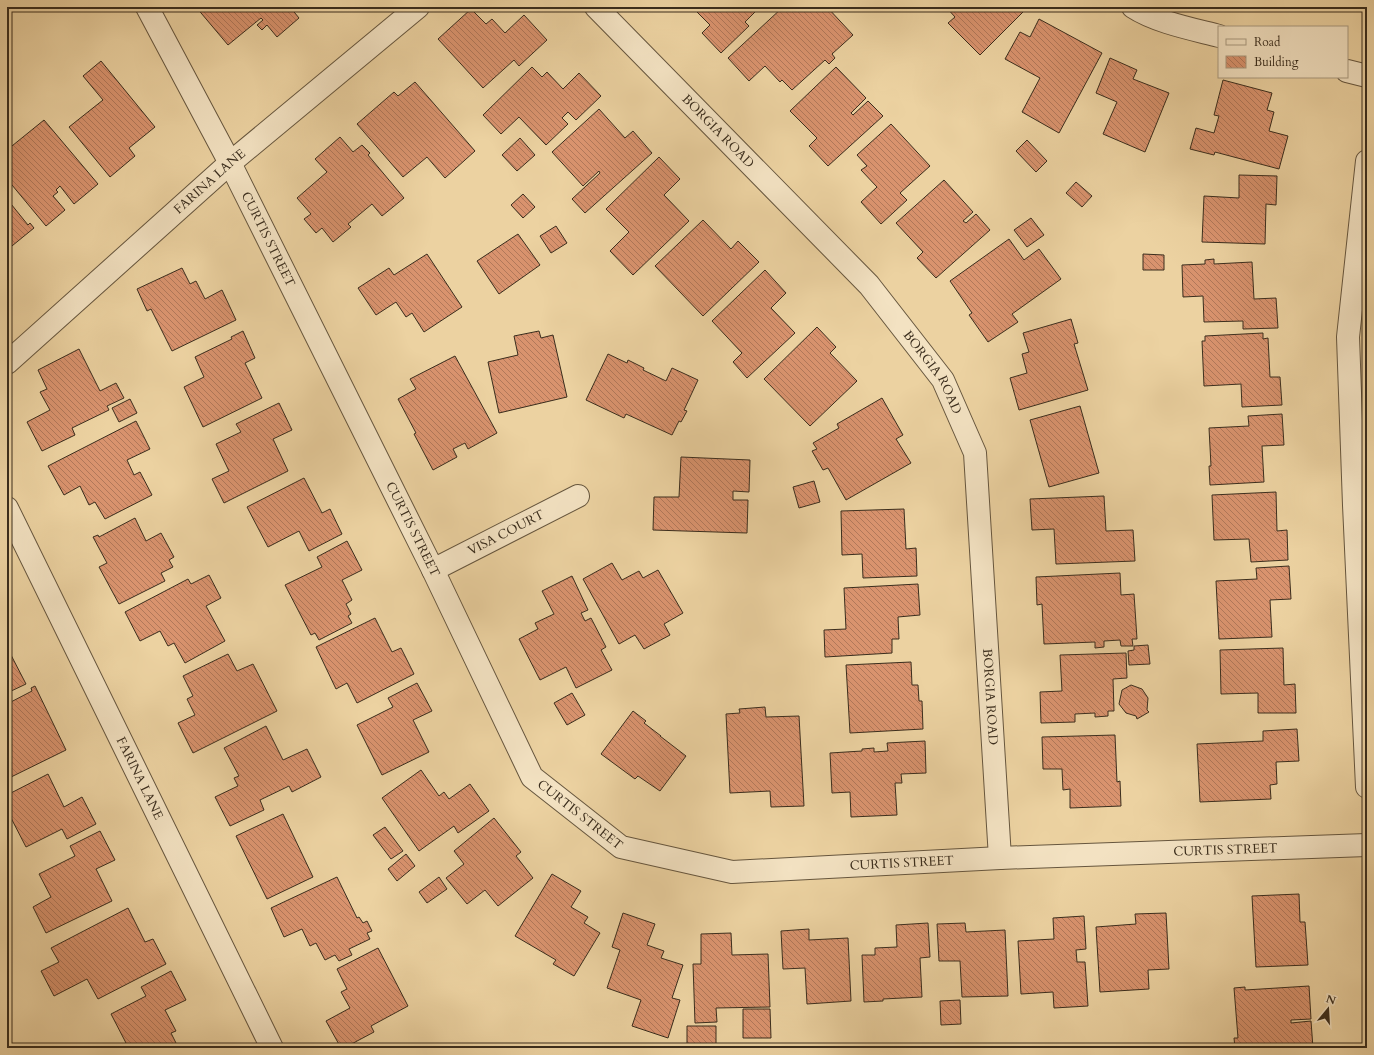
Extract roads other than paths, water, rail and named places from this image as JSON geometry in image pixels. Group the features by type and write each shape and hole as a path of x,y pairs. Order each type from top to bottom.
{"street":[{"name":"CURTIS STREET","path":"147,7 230,163 434,570 532,777 621,847 732,872 1000,858 1367,845"},
{"name":"FARINA LANE","path":"7,363 230,163 418,7"},
{"name":"BORGIA ROAD","path":"596,7 869,285 943,380 975,453 1000,858"},
{"path":"1133,7 1143,14 1218,36"},
{"path":"1348,71 1367,76"},
{"path":"1367,161 1348,337 1360,504 1367,787"},
{"name":"VISA COURT","path":"434,570 578,496"},
{"name":"FARINA LANE","path":"7,508 272,1048"}]}
